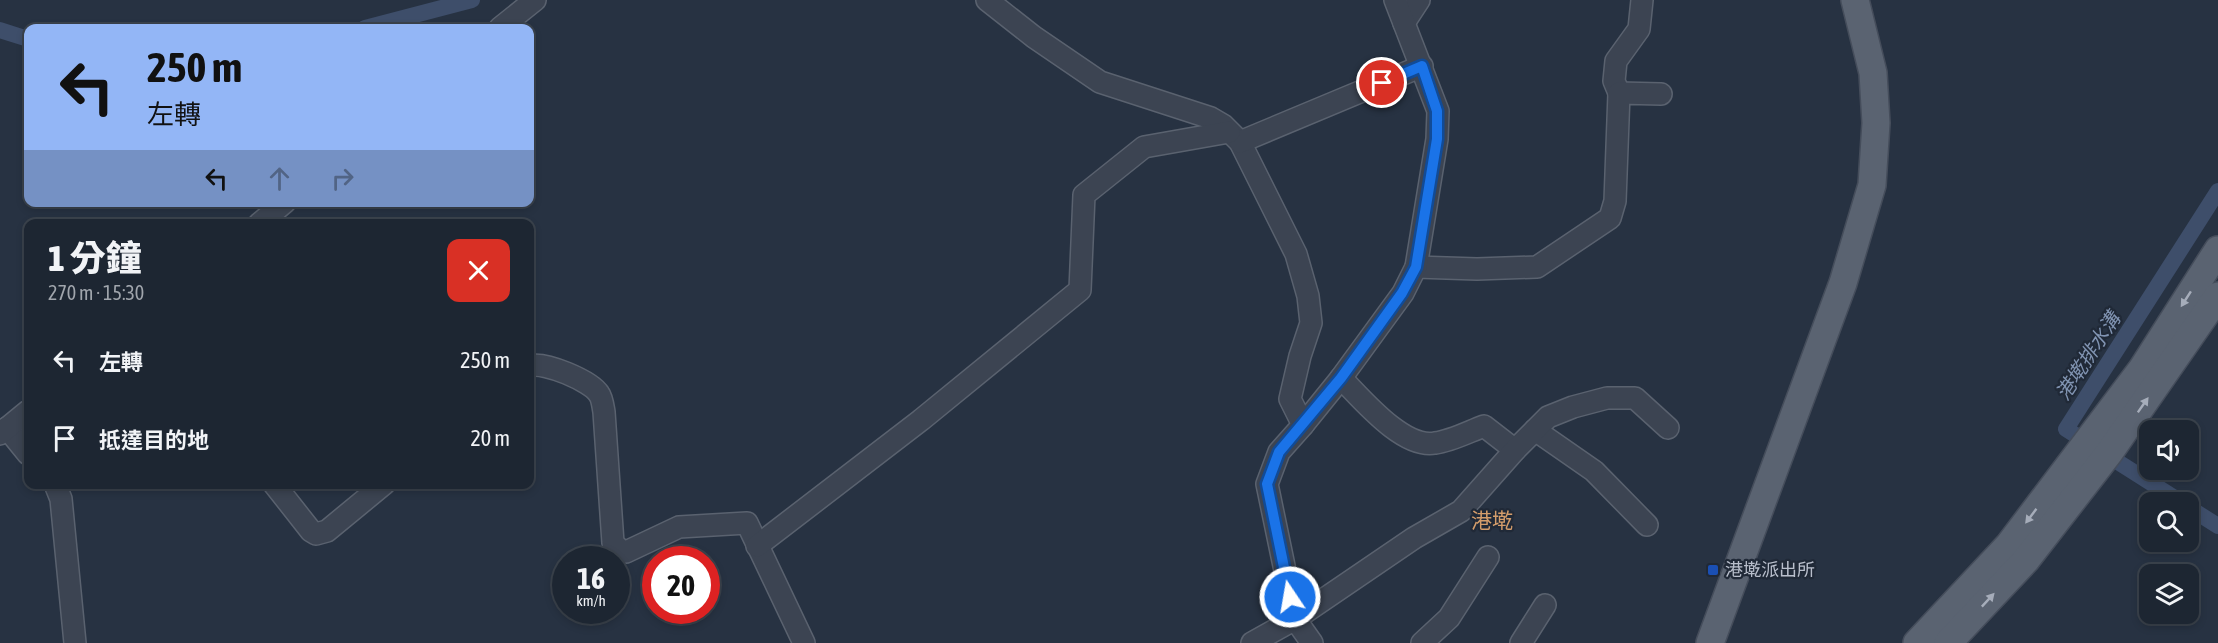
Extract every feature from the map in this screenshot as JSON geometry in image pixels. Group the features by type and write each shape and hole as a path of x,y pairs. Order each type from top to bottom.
{"main road":[{"path":"1710,643 1843,283 1872,185 1876,123 1873,73 1855,0"},
{"path":"2099,446 2142,369 2218,250"},
{"path":"1917,643 2076,476 2218,296"},
{"path":"1948,643 2026,560 2076,476"}],"street":[{"path":"505,24 536,0"},
{"path":"987,0 1034,37 1100,82 1211,118 1234,137 1296,254 1308,296 1311,324 1300,356 1290,399 1303,425"},
{"path":"1312,643 1295,619 1267,484 1279,452 1341,378 1402,293 1416,267 1437,139 1437,111 1422,66 1395,0"},
{"path":"1404,23 1419,0"},
{"path":"1416,267 1477,269 1537,267 1610,218 1615,201 1619,93 1614,81 1616,61 1639,29 1642,0"},
{"path":"757,546 921,420 1080,290 1084,195 1144,147 1234,137 1422,66"},
{"path":"1619,93 1660,94"},
{"path":"266,219 279,207"},
{"path":"534,366 547,365 594,388 601,395 613,543 626,552 679,527 747,523 804,643"},
{"path":"1341,378 1390,428 1424,443 1435,444 1484,426 1515,450"},
{"path":"1252,643 1295,619 1414,538 1461,511 1515,450 1548,417 1572,407 1607,398 1635,398 1668,428"},
{"path":"24,414 3,431 24,450"},
{"path":"1535,430 1594,471 1647,525"},
{"path":"57,489 61,499 75,643"},
{"path":"278,489 311,531 316,534 327,531 378,489"},
{"path":"1422,643 1449,618 1488,557"},
{"path":"1521,643 1545,605"}],"waterway":[{"path":"380,24 472,0"},
{"path":"0,30 24,38"},
{"name":"港墘排水溝","path":"2165,492 2066,429 2218,191"},
{"name":"港墘排水溝","path":"2199,514 2218,526"}],"place":[{"name":"港墘派出所","path":"1713,570"}],"district":[{"name":"港墘","path":"1492,521"}],"route":[{"path":"1290,597 1267,484 1279,452 1341,378 1402,293 1416,267 1437,139 1437,111 1422,66 1382,83"}]}
